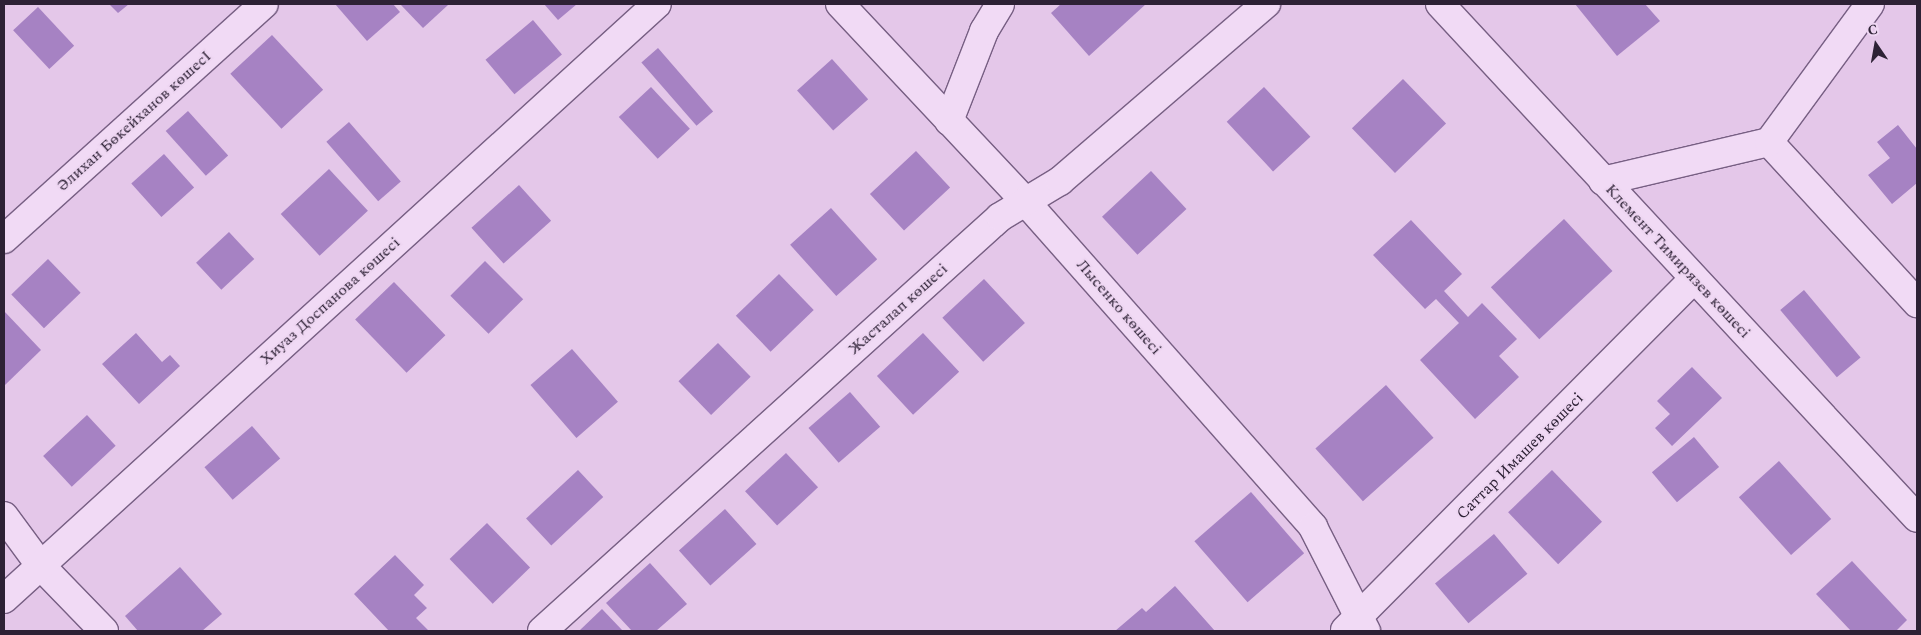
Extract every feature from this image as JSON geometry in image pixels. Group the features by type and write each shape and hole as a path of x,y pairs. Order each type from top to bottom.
{"street":[{"name":"Әлихан Бөкейханов көшесI","path":"4,239 264,4"},
{"name":"Хиуаз Доспанова көшесі","path":"4,598 657,4"},
{"path":"948,121 984,31 1000,4"},
{"name":"Жасталап көшесі","path":"542,631 1000,217 1060,181 1266,4"},
{"name":"Клемент Тимирязев көшесі","path":"1440,4 1917,518"},
{"path":"1603,181 1769,142 1870,4"},
{"name":"Лысенко көшесі","path":"851,8 948,121 1025,201 1313,527 1355,628"},
{"path":"1769,142 1917,303"},
{"name":"Саттар Имашев көшесі","path":"1355,628 1694,278"},
{"path":"4,516 40,565 104,631"}],"building":[{"path":"109,4 129,4 118,13"},
{"path":"335,4 393,4 400,12 367,41"},
{"path":"400,4 447,4 448,5 423,28"},
{"path":"544,4 577,4 558,20"},
{"path":"1061,4 1146,4 1089,56 1051,13"},
{"path":"1575,4 1645,4 1660,21 1617,56"},
{"path":"38,7 74,46 49,69 13,30"},
{"path":"533,20 562,54 514,94 486,60"},
{"path":"272,35 323,90 281,129 230,74"},
{"path":"658,48 713,111 697,126 641,62"},
{"path":"832,59 868,99 833,131 797,90"},
{"path":"1403,79 1446,124 1395,173 1352,128"},
{"path":"651,87 690,129 658,159 619,117"},
{"path":"1264,87 1310,137 1273,172 1227,122"},
{"path":"188,111 228,156 206,176 166,131"},
{"path":"349,122 401,182 378,201 326,142"},
{"path":"1898,125 1917,149 1917,183 1892,204 1868,175 1890,158 1877,142"},
{"path":"916,151 950,188 904,231 870,194"},
{"path":"164,154 194,187 161,217 131,183"},
{"path":"329,169 368,211 320,256 281,214"},
{"path":"1151,171 1186,209 1137,255 1102,217"},
{"path":"519,185 551,221 504,263 471,228"},
{"path":"831,208 877,259 836,296 790,245"},
{"path":"1564,219 1612,271 1539,339 1491,287"},
{"path":"1411,220 1462,274 1444,291 1468,317 1482,303 1517,339 1499,356 1519,377 1475,419 1420,360 1459,323 1436,299 1425,309 1373,255"},
{"path":"229,232 254,259 221,290 196,263"},
{"path":"48,259 81,293 44,328 11,294"},
{"path":"485,261 523,299 489,334 450,296"},
{"path":"779,274 814,310 771,352 736,316"},
{"path":"984,279 1025,323 983,362 942,318"},
{"path":"394,282 445,335 407,373 355,320"},
{"path":"1804,290 1861,357 1837,377 1780,310"},
{"path":"4,311 41,350 4,386"},
{"path":"136,333 162,362 170,355 180,366 139,404 102,364"},
{"path":"923,333 959,372 913,415 877,376"},
{"path":"718,343 751,377 711,415 678,381"},
{"path":"572,349 618,402 576,438 530,385"},
{"path":"1692,367 1722,398 1672,446 1655,428 1670,414 1657,401"},
{"path":"1386,385 1434,438 1363,501 1315,449"},
{"path":"850,392 880,427 839,463 808,428"},
{"path":"87,415 116,446 72,487 43,456"},
{"path":"252,426 280,458 233,500 204,467"},
{"path":"1694,437 1719,467 1677,502 1652,472"},
{"path":"786,453 818,487 777,526 745,491"},
{"path":"1779,461 1831,519 1791,555 1739,497"},
{"path":"578,470 603,497 551,545 526,518"},
{"path":"1552,470 1602,522 1558,564 1508,512"},
{"path":"1251,492 1304,553 1248,602 1194,541"},
{"path":"725,509 756,544 710,585 679,550"},
{"path":"487,523 530,568 493,604 450,559"},
{"path":"1494,534 1527,574 1468,623 1435,583"},
{"path":"395,555 424,585 414,595 427,608 416,618 429,631 389,631 354,594"},
{"path":"1852,561 1907,620 1896,631 1851,631 1816,594"},
{"path":"650,563 687,604 656,631 632,631 606,603"},
{"path":"180,567 222,614 202,631 138,631 125,616"},
{"path":"1175,586 1215,631 1115,631 1142,608 1146,612"},
{"path":"602,609 623,631 579,631"}]}
